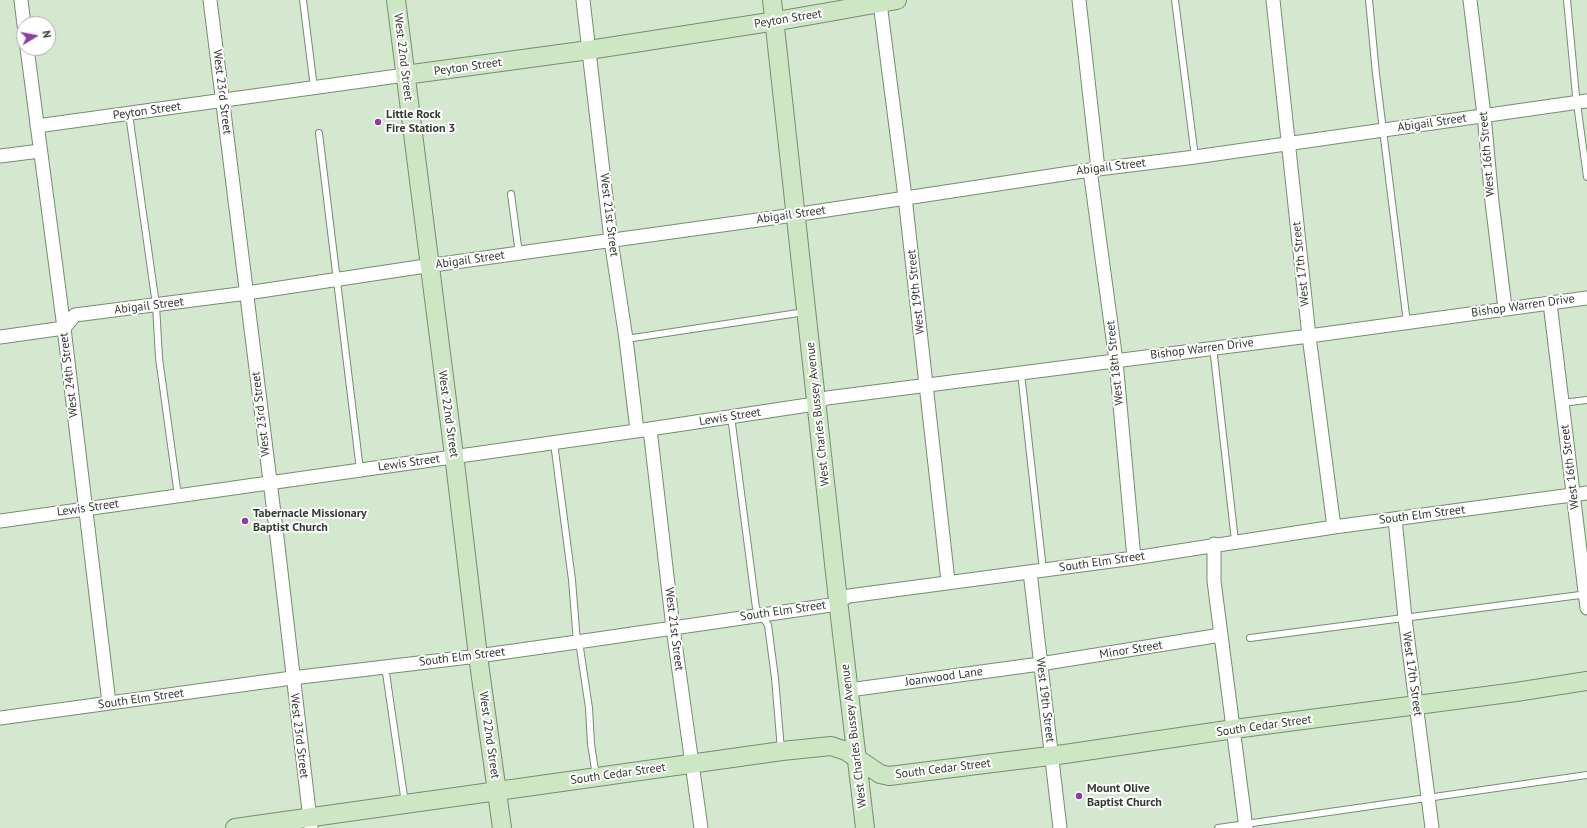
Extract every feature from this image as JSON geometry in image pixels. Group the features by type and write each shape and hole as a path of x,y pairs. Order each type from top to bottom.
{"street":[{"path":"21,0 23,16"},
{"name":"West 23rd Street","path":"210,0 269,483 276,529 292,678 310,823"},
{"name":"West 22nd Street","path":"396,0 478,656 502,828"},
{"name":"West 21st Street","path":"583,0 611,240 626,339 643,430 693,764 701,828"},
{"name":"West Charles Bussey Avenue","path":"772,0 794,215 817,401 838,600 865,828"},
{"name":"West 18th Street","path":"1079,0 1094,169 1116,361 1134,558"},
{"name":"West 17th Street","path":"1273,0 1309,336 1334,527"},
{"name":"West 16th Street","path":"1470,0 1505,308"},
{"name":"Peyton Street","path":"37,126 589,50 889,2"},
{"name":"West 19th Street","path":"889,2 905,197 948,581"},
{"name":"West 24th Street","path":"28,56 64,328 109,703"},
{"name":"Abigail Street","path":"64,328 75,315 246,293 794,215 1094,169 1194,157 1288,142 1583,102"},
{"path":"0,156 40,151"},
{"name":"Bishop Warren Drive","path":"817,401 827,398 1021,372 1309,336 1587,298"},
{"name":"West 16th Street","path":"1550,303 1587,608"},
{"path":"0,337 64,328"},
{"name":"Lewis Street","path":"0,521 643,430 808,405 817,401"},
{"name":"South Elm Street","path":"0,718 292,678 478,656 760,614 831,605 838,600 849,596 948,581 1134,558 1214,544 1334,527 1587,494"},
{"name":"West 17th Street","path":"1395,519 1405,618 1432,828"},
{"path":"1214,544 1214,581 1246,826"},
{"name":"West 19th Street","path":"1036,571 1040,664 1060,828"},
{"name":"Minor Street","path":"1040,664 1221,635"},
{"name":"Joanwood Lane","path":"849,690 1040,664"},
{"name":"South Cedar Street","path":"236,828 310,823 405,804 782,751 830,746 840,748 857,758 874,771 889,776 1052,756 1587,681"}],"lane":[{"path":"304,0 314,88"},
{"path":"1175,0 1194,157"},
{"path":"1369,0 1407,323"},
{"path":"1567,0 1583,102 1587,177"},
{"path":"129,114 156,305 159,358 178,496"},
{"path":"319,133 360,470"},
{"path":"511,194 519,254"},
{"path":"626,339 806,311"},
{"path":"1213,347 1231,492 1235,541"},
{"path":"1021,372 1036,571"},
{"path":"1562,403 1587,400"},
{"path":"731,416 756,608 768,625 782,751"},
{"path":"554,443 572,580 577,642 580,648 589,708 591,744 596,777"},
{"path":"1250,638 1580,595 1586,590"},
{"path":"385,666 405,804"},
{"path":"1218,828 1246,826 1414,801 1428,797 1587,775"}],"place":[{"name":"Little Rock Fire Station 3","path":"378,122"},
{"name":"Tabernacle Missionary Baptist Church","path":"245,521"},
{"name":"Mount Olive Baptist Church","path":"1079,796"}]}
